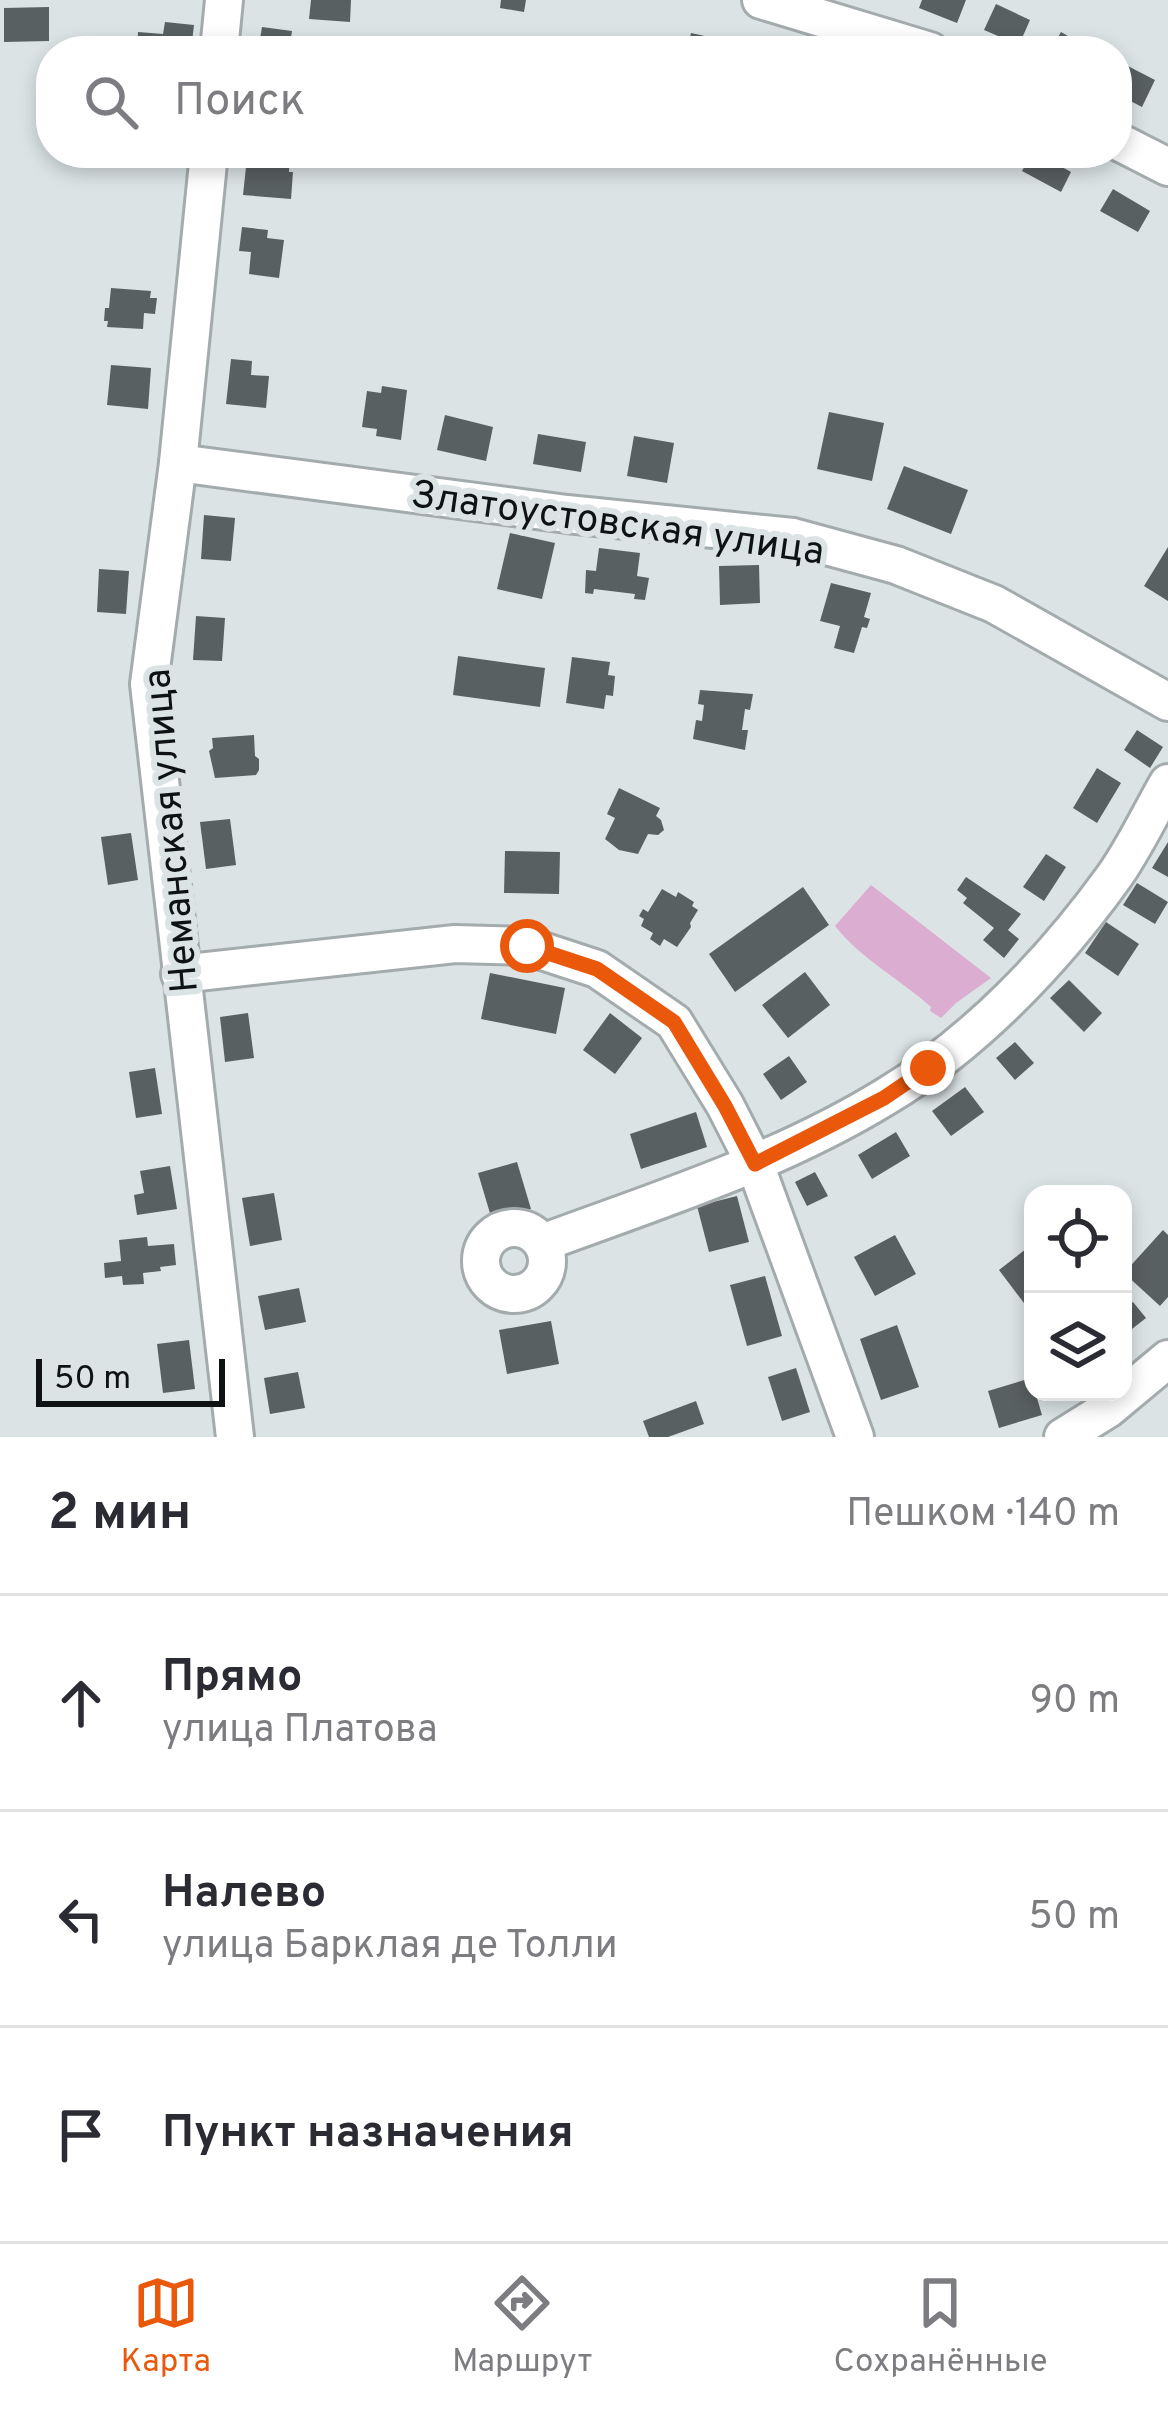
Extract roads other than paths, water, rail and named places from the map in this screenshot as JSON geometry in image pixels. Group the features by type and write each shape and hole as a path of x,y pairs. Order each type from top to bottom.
{"street":[{"path":"220,36 224,0"},
{"path":"760,0 880,36"},
{"path":"1132,148 1168,167"},
{"name":"Неманская улица","path":"208,168 178,463 149,684 235,1437"},
{"name":"Златоустовская улица","path":"178,463 567,514 793,537 896,565 994,604 1168,702"},
{"path":"542,1243 755,1164 884,1098 978,1030 1047,958 1115,876 1168,783"},
{"path":"180,974 455,944 527,946 597,969 674,1022 725,1106 755,1164 855,1437"},
{"path":"1063,1437 1108,1409 1168,1359"}]}
